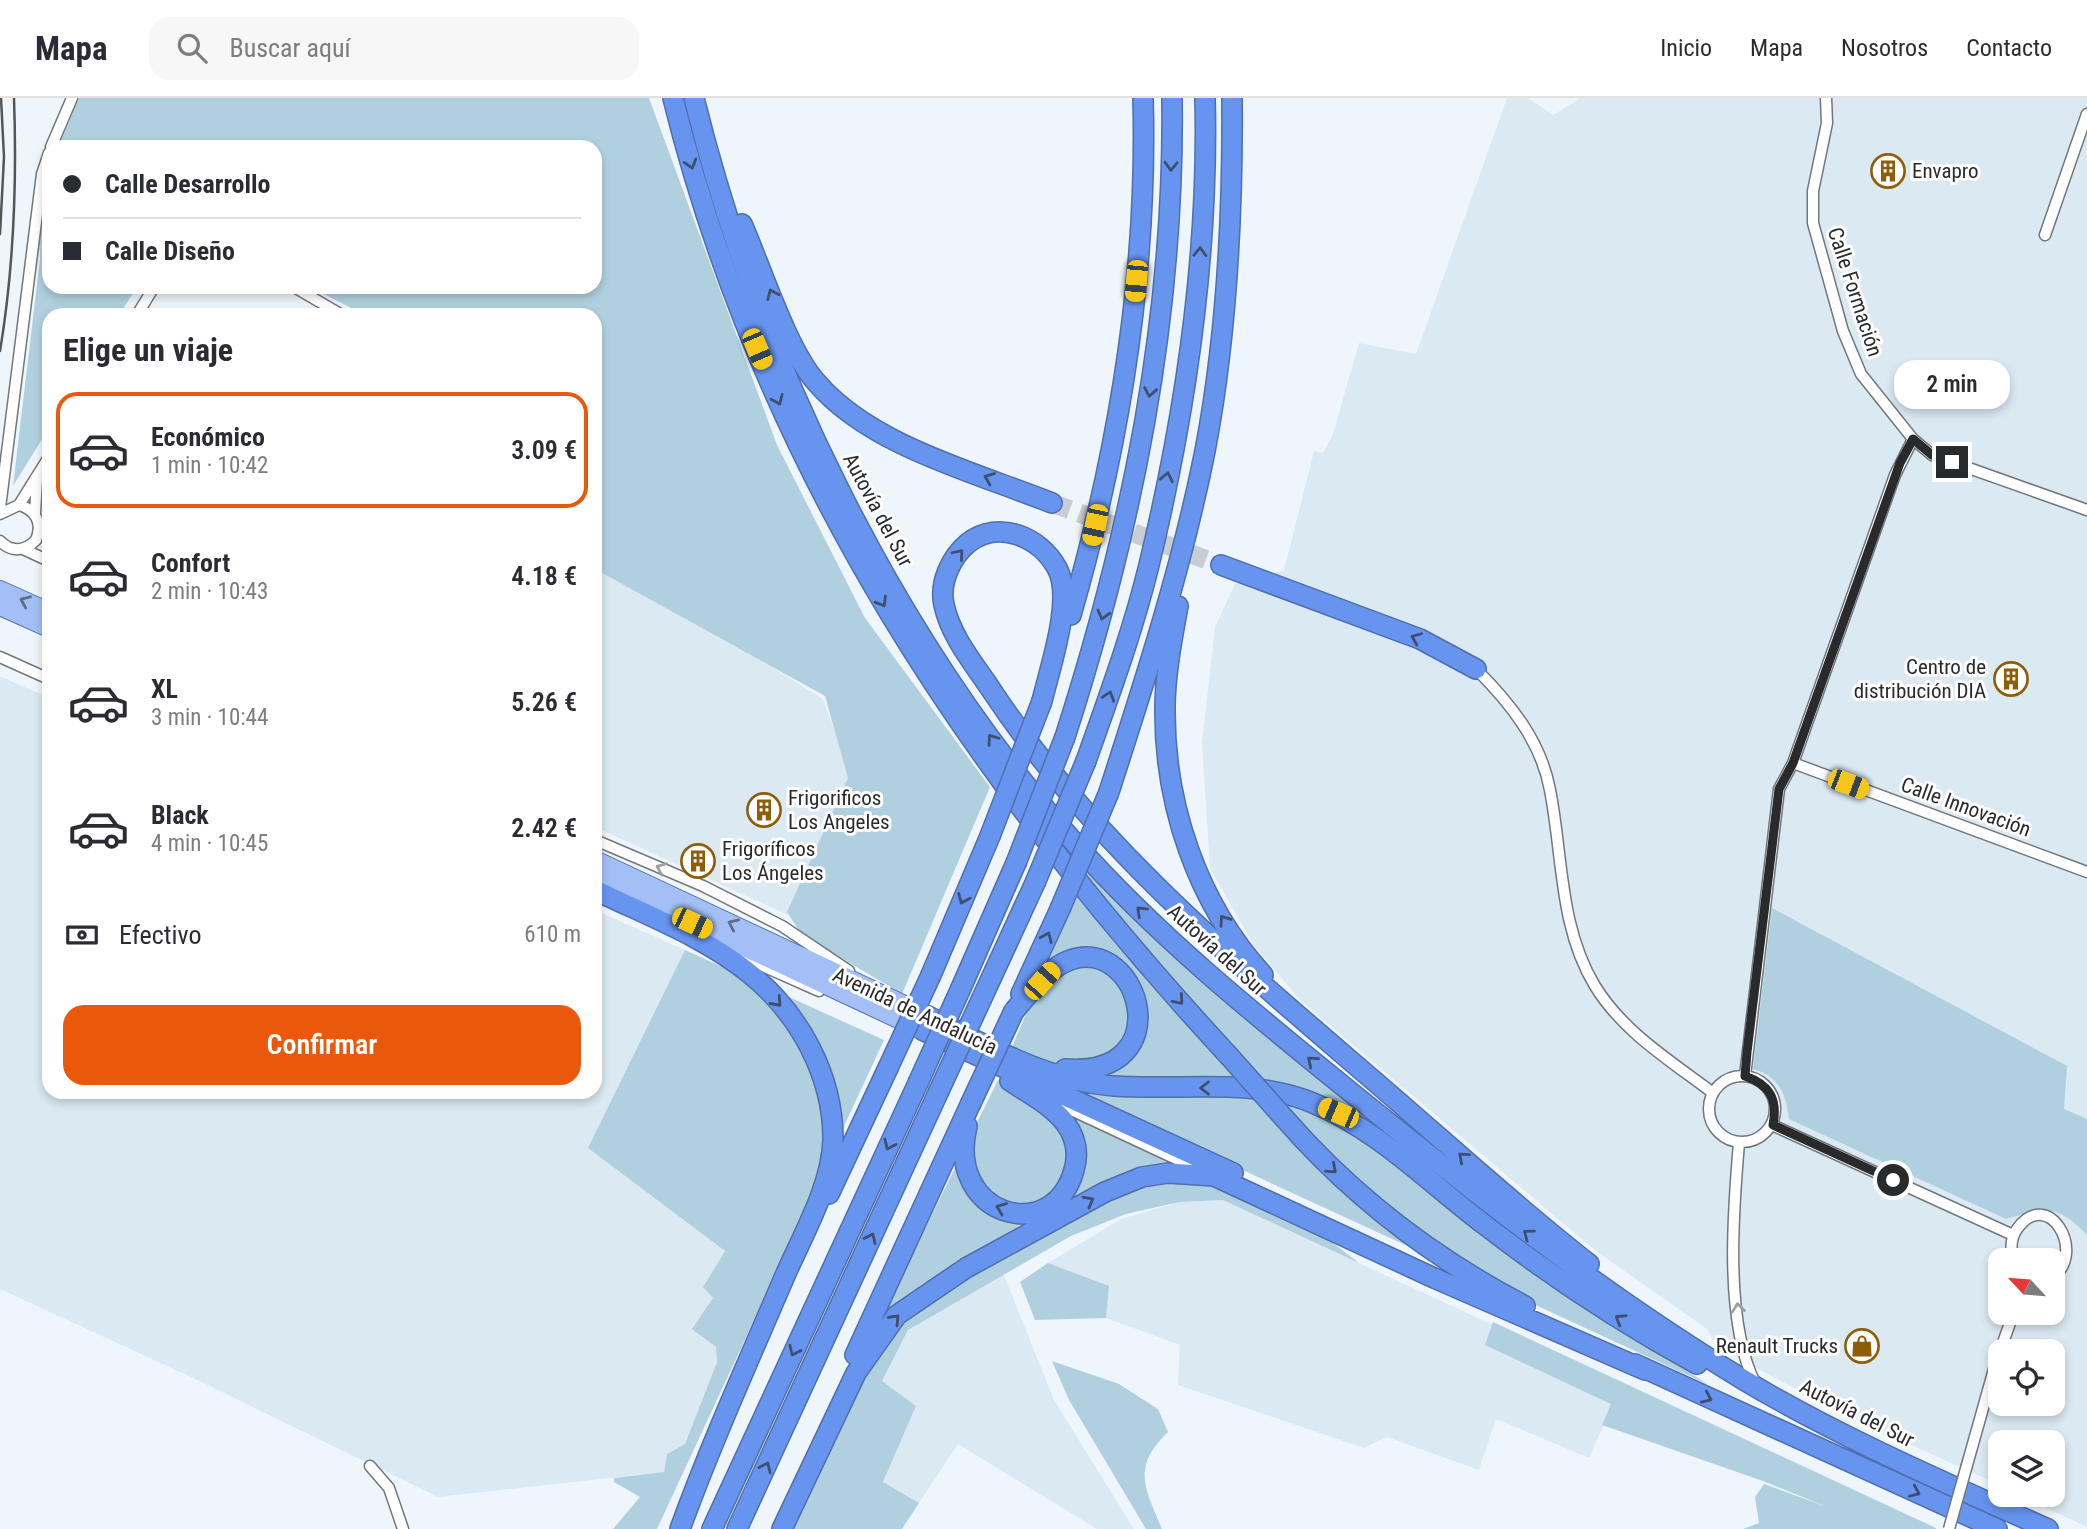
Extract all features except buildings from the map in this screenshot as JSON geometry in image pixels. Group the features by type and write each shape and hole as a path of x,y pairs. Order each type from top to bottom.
{"highway":[{"name":"Autovía del Sur","path":"673,98 708,219 747,325 808,464 859,563 920,667 1008,793 1091,897 1321,1160 1419,1243 1468,1275 1645,1370 1997,1529"},
{"name":"Autovía del Sur","path":"695,98 711,168 761,312 819,446 889,579 969,706 1026,785 1120,891 1237,999 1559,1258 1758,1388 1877,1451 2048,1529"},
{"path":"695,98 742,224 799,357 816,382 837,403 898,442 1052,503"},
{"path":"680,1529 702,1466 931,975 990,836 1042,701 1090,548 1115,434 1133,307 1142,204 1143,98"},
{"path":"712,1529 961,988 1016,863 1065,737 1117,561 1158,348 1167,275 1172,98"},
{"path":"737,1529 1035,883 1086,761 1124,652 1149,565 1179,416 1200,270 1205,98"},
{"path":"775,1529 1060,909 1109,792 1150,665 1186,536 1205,449 1220,338 1233,159 1231,98"},
{"path":"1042,701 1065,596 1060,573 1049,554 1032,539 1013,533 991,534 968,543 951,564 944,582 943,600 957,640 1009,718 1110,842 1232,960 1572,1251 1704,1346 1726,1368"},
{"path":"1186,536 1165,706 1167,760 1175,807 1191,856 1212,904 1254,964 1314,1029"},
{"path":"1221,565 1420,639 1476,669"},
{"path":"602,893 698,941 749,973 779,1004 811,1046 826,1087 832,1115 833,1142 817,1202 674,1529"},
{"path":"925,1023 983,1035 1048,1065 1079,1070 1098,1069 1122,1053 1136,1028 1139,1014 1133,989 1125,978 1093,959 1081,958 1051,970 1014,1010"},
{"path":"925,1023 1373,1237 1532,1321"},
{"path":"925,1023 1071,1079 1113,1086 1266,1091 1310,1101 1338,1113 1383,1143 1483,1224 1569,1288 1743,1390 1877,1451"},
{"path":"970,1105 963,1145 968,1177 974,1189 983,1199 1017,1213 1047,1207 1059,1200 1071,1181 1077,1159 1075,1141 1065,1123 1047,1105 1010,1082"},
{"path":"782,1529 856,1373 897,1315 966,1268 1122,1184 1168,1173 1214,1176 1645,1370"}],"main road":[{"path":"0,590 42,609"},
{"path":"0,607 42,625"},
{"name":"Avenida de Andalucía","path":"602,863 890,998 925,1023"},
{"name":"Avenida de Andalucía","path":"602,880 925,1023"}],"street":[{"path":"54,140 72,98"},
{"name":"Calle Formación","path":"1826,98 1827,123 1813,191 1812,223 1843,331 1861,374 1913,439 1932,455 2087,510"},
{"path":"2045,235 2087,114"},
{"path":"0,508 42,174"},
{"path":"306,294 330,308"},
{"path":"1745,1076 1779,789 1793,763 1895,475 1913,439"},
{"path":"0,514 16,505 42,468"},
{"path":"23,549 36,540 37,476"},
{"path":"5,485 16,505 37,519 42,527"},
{"path":"1,544 23,549 42,558"},
{"path":"0,607 42,630"},
{"path":"0,657 42,677"},
{"path":"1476,669 1512,706 1535,745 1550,788 1572,932 1595,987 1630,1030 1713,1093"},
{"name":"Calle Innovación","path":"1793,763 2087,872"},
{"path":"602,843 703,886 782,926 890,998"},
{"name":"Avenida de Andalucía","path":"602,893 921,1038 1214,1176"},
{"path":"1745,1076 1765,1085 1773,1096 1776,1111 1773,1125 1761,1138 1739,1143 1718,1131 1711,1121 1710,1105 1713,1093 1732,1077 1745,1076"},
{"path":"1773,1125 2013,1236"},
{"path":"1739,1143 1731,1231 1734,1273 1743,1350 1758,1388"},
{"path":"2014,1248 2013,1236 2027,1219 2048,1215 2067,1226 2073,1235 2074,1256 2065,1269"},
{"path":"1949,1529 1996,1362 2009,1325"},
{"path":"370,1466 389,1488 403,1529"}],"shaded area":[{"path":"79,98 649,98 777,445 865,618 990,787 902,994 801,934 787,912 848,778 825,696 602,573 602,308 351,308 324,294 602,294 602,140 61,140"},
{"path":"1507,98 1528,98 1553,115 1581,98 2087,98 2087,1527 2044,1507 2065,1507 2065,1430 1988,1430 1988,1480 1843,1414 1717,1347 1707,1329 1596,1251 1300,1000 1253,944 1210,868 1202,743 1215,627 1235,584 1284,570 1314,451 1323,453 1333,434 1359,343 1416,354"},
{"path":"42,193 42,294 132,294 124,308 42,308 42,439 13,486 40,259 38,205"},
{"path":"602,560 823,699 854,781 788,915 602,830"},
{"path":"0,676 42,695 42,1099 602,1099 602,913 685,950 589,1148 725,1251 703,1287 713,1297 717,1362 685,1444 667,1454 664,1472 438,1497 193,1378 0,1289"},
{"path":"1089,866 1409,1148 1566,1294 1709,1385 1006,1061"},
{"path":"1772,908 2067,1066 2064,1109 2087,1119 2087,1235 2067,1217 2049,1211 2030,1212 2006,1219 1789,1119 1780,1087 1769,1076 1753,1069"},
{"path":"685,950 884,1040 657,1529 613,1529 640,1497 614,1482 614,1478 664,1472 667,1454 685,1444 717,1362 716,1347 692,1329 713,1298 703,1287 725,1251 588,1148"},
{"path":"998,1080 1277,1213 1329,1240 1359,1263 1223,1200 1179,1202 1126,1214 1071,1236 908,1330 882,1381 916,1406 883,1482 919,1503 902,1529 790,1529 874,1333"},
{"path":"1223,1200 1493,1325 1613,1403 1589,1458 1496,1419 1479,1470 1387,1437 1364,1448 1178,1385 1180,1345 1106,1318 1109,1286 1048,1263 1121,1219 1179,1202"},
{"path":"1048,1263 1109,1286 1106,1318 1035,1320 1020,1282"},
{"path":"1003,1273 1054,1400 1134,1529 1097,1529 958,1444 919,1503 883,1482 916,1406 882,1381 908,1330"},
{"path":"1493,1322 1936,1529 1743,1529 1759,1523 1755,1497 1764,1484 1827,1507 1763,1481 1602,1425 1611,1404 1485,1345"},
{"path":"1052,1361 1119,1384 1158,1409 1168,1432 1149,1457 1145,1479 1162,1529 1146,1529 1069,1400"}],"tunnel":[{"path":"1052,503 1221,565"}],"railway":[{"path":"0,234 4,157 1,98"},
{"path":"0,351 9,288 13,225 14,98"}],"place":[{"name":"Envapro","path":"1888,171"},
{"name":"Centro de distribución DIA","path":"2011,679"},
{"name":"Frigorificos Los Angeles","path":"764,810"},
{"name":"Frigoríficos Los Ángeles","path":"698,861"},
{"name":"Renault Trucks","path":"1862,1346"}],"route":[{"path":"1893,1180 1773,1125 1776,1111 1773,1096 1765,1085 1745,1076 1779,789 1793,763 1900,463 1913,439 1932,455 1952,462"}]}
